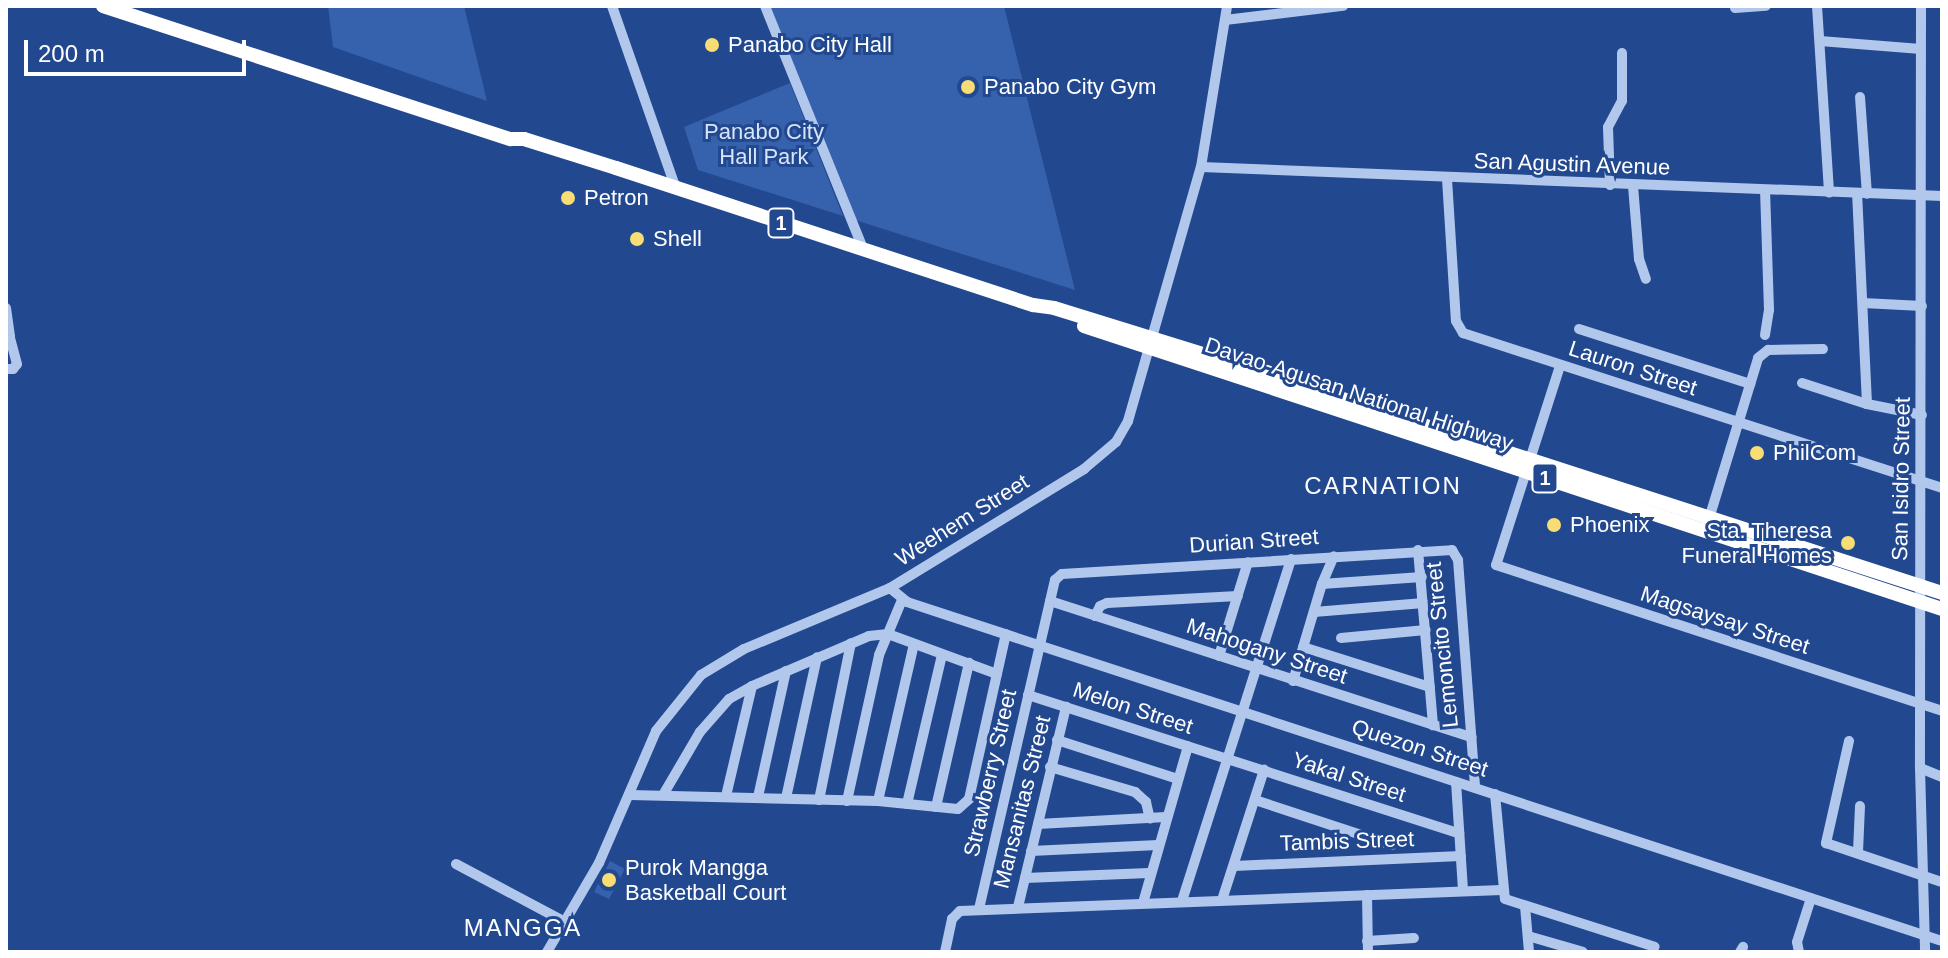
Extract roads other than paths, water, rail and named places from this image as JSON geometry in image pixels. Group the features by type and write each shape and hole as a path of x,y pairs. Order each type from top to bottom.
{"highway":[{"name":"Davao-Agusan National Highway","path":"103,6 314,69"},
{"name":"Davao-Agusan National Highway","path":"131,6 511,139 524,139 1920,594 1942,609"},
{"name":"Davao-Agusan National Highway","path":"1920,594 1942,593"}],"street":[{"path":"612,6 676,189"},
{"path":"765,6 863,249"},
{"name":"Weehem Street","path":"547,952 599,863 656,731 701,675 744,649 890,588 1104,454 1128,421 1201,167 1227,6"},
{"path":"1225,20 1271,10 1343,6"},
{"path":"1735,8 1766,6"},
{"path":"1817,6 1829,193"},
{"name":"San Isidro Street","path":"1921,6 1920,768 1925,952"},
{"path":"1820,41 1921,49"},
{"path":"1610,185 1608,127 1622,101 1622,53"},
{"path":"1860,97 1867,404"},
{"name":"San Agustin Avenue","path":"1201,167 1942,196"},
{"name":"Lauron Street","path":"1447,179 1459,330 1560,366 1942,488"},
{"path":"1633,186 1639,259 1646,279"},
{"path":"1765,191 1769,310 1765,335"},
{"path":"1863,303 1922,306"},
{"path":"6,308 8,337 17,364 13,369 6,369"},
{"path":"1579,329 1750,384"},
{"path":"1707,524 1762,352 1823,349"},
{"path":"1529,466 1560,366"},
{"path":"1802,383 1867,404 1922,415"},
{"name":"Magsaysay Street","path":"1529,466 1496,565 1942,711"},
{"name":"Durian Street","path":"1062,574 1448,548"},
{"name":"Lemoncito Street","path":"1448,548 1458,560 1475,787"},
{"path":"1418,550 1433,725"},
{"path":"1293,681 1322,584 1334,556"},
{"path":"1182,901 1240,711 1291,559"},
{"path":"1219,656 1248,562"},
{"name":"Strawberry Street","path":"979,909 1055,580 1062,574"},
{"path":"1322,584 1422,577"},
{"name":"Quezon Street","path":"890,588 902,600 1942,941"},
{"path":"1095,616 1100,606 1107,603 1238,596"},
{"path":"847,801 879,655 902,600"},
{"name":"Mahogany Street","path":"1050,601 1472,737"},
{"path":"1314,612 1424,603"},
{"path":"1341,638 1426,630"},
{"path":"663,795 688,751 719,708 752,686 869,636 888,634 997,674"},
{"path":"630,795 878,801 958,809 967,804 1006,634"},
{"path":"819,800 851,643"},
{"path":"878,801 914,644"},
{"path":"1303,647 1430,687"},
{"path":"907,804 942,655"},
{"path":"786,798 817,657"},
{"path":"936,807 969,663"},
{"path":"758,797 786,671"},
{"path":"726,796 752,686"},
{"name":"Melon Street","path":"1028,695 1226,759"},
{"name":"Mansanitas Street","path":"1018,907 1066,707"},
{"path":"1057,740 1178,779"},
{"path":"1849,741 1825,838 1829,844 1942,882"},
{"path":"1143,903 1149,873 1188,746"},
{"name":"Yakal Street","path":"1226,759 1459,833"},
{"path":"1050,767 1135,792 1146,802 1150,819"},
{"path":"1920,768 1942,777"},
{"path":"1222,900 1264,770"},
{"path":"1456,782 1463,891"},
{"path":"1495,794 1505,899 1654,950 1663,935"},
{"path":"1255,800 1392,845"},
{"path":"1858,852 1860,806"},
{"path":"1038,824 1166,817"},
{"path":"1031,851 1158,845"},
{"name":"Tambis Street","path":"1234,866 1461,856"},
{"path":"456,864 565,922"},
{"path":"1025,878 1149,873"},
{"path":"945,952 955,914 979,909 1502,890"},
{"path":"1367,895 1368,947 1414,938"},
{"path":"1799,952 1797,942 1811,898"},
{"path":"1525,906 1529,952"},
{"path":"1528,936 1583,952"}],"place":[{"name":"Panabo City Hall","path":"712,45"},
{"name":"Panabo City Gym","path":"968,87"},
{"name":"Petron","path":"568,198"},
{"name":"Shell","path":"637,239"},
{"name":"PhilCom","path":"1757,453"},
{"name":"Phoenix","path":"1554,525"},
{"name":"Sta. Theresa Funeral Homes","path":"1848,543"},
{"name":"Purok Mangga Basketball Court","path":"609,880"}],"district":[{"name":"CARNATION","path":"1383,486"},
{"name":"MANGGA","path":"523,928"}],"park label":[{"name":"Panabo City Hall Park","path":"764,144"}]}
